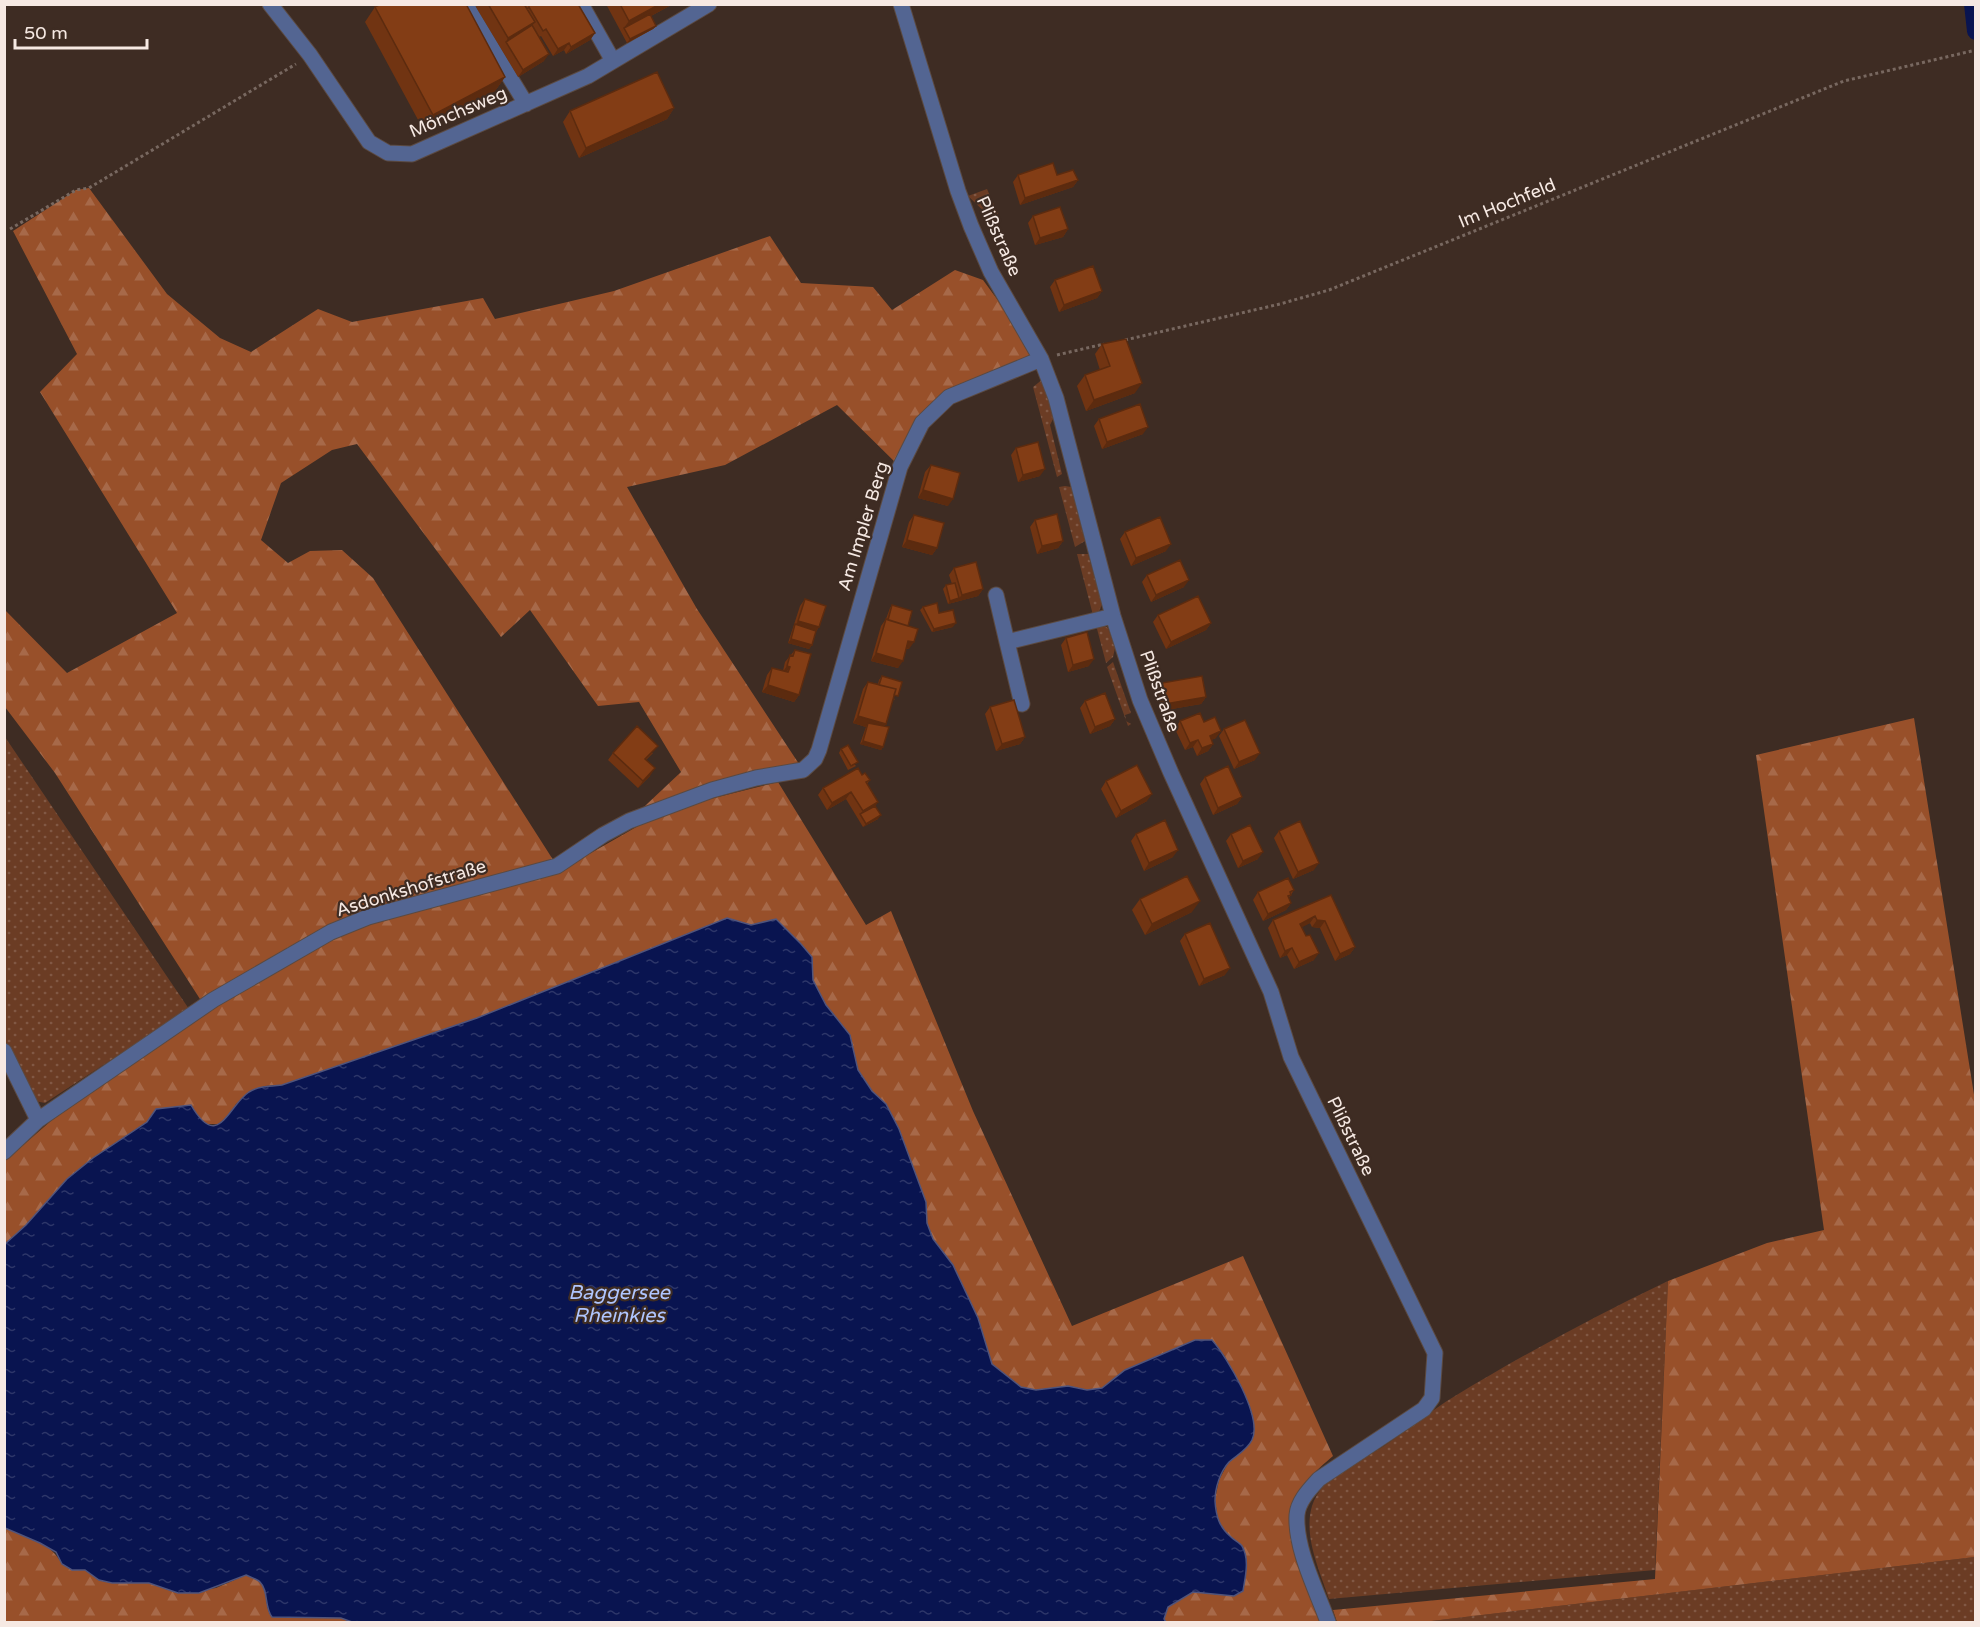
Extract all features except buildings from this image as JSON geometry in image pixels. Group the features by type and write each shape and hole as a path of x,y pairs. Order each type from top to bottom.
{"street":[{"name":"Mönchsweg","path":"270,4 310,55 369,142 388,153 412,154 588,76 709,4"},
{"path":"468,4 467,7 526,104"},
{"path":"581,4 613,61"},
{"name":"Plißstraße","path":"901,4 958,191 971,226 991,272 1041,359 1056,398 1113,616 1140,700 1271,992 1291,1057 1435,1353 1432,1398 1424,1409 1319,1479 1305,1493 1297,1513 1300,1546 1328,1623"},
{"name":"Am Impler Berg","path":"802,770 815,759 819,750 897,478 921,423 949,397 1041,359"},
{"path":"996,595 1022,704"},
{"path":"1007,642 1113,616"},
{"name":"Asdonkshofstraße","path":"4,1152 38,1120 213,1000 331,932 368,917 557,866 603,835 629,821 712,790 756,778 802,770"},
{"path":"4,1051 38,1120"}],"path":[{"name":"Im Hochfeld","path":"1121,340 1280,304 1329,290 1844,81 1976,50"},
{"path":"10,229 76,190 89,188 310,55"},
{"path":"1041,359 1109,343"}],"shaded area":[{"path":"987,189 998,214 994,215 990,204 993,215 991,216 987,205 989,216 968,196"},
{"path":"1043,379 1053,419 1050,425 1062,474 1057,477 1033,387"},
{"path":"1059,487 1071,487 1085,541 1075,547"},
{"path":"1077,554 1088,554 1102,604 1098,614 1093,615"},
{"path":"1096,625 1108,628 1115,648 1113,657 1106,663"},
{"path":"1113,662 1131,713 1125,715 1126,720 1107,667"},
{"path":"5,737 189,1009 45,1103 30,1100 5,1047"},
{"path":"1668,1281 1655,1570 1329,1599 1314,1553 1310,1529 1312,1506 1324,1486 1342,1470 1384,1446 1481,1380 1560,1336"},
{"path":"1975,1557 1975,1622 1423,1622"}],"green space":[{"path":"89,188 167,294 220,338 251,352 318,309 352,322 483,298 495,319 614,291 770,236 801,283 873,287 892,310 955,270 983,280 1041,359 949,397 900,467 837,405 725,465 627,487 697,609 803,770 629,821 681,772 639,702 598,706 530,610 501,637 357,444 332,450 281,483 261,540 288,563 310,551 342,550 373,578 557,866 556,873 652,818 686,805 778,782 866,925 891,911 973,1111 1072,1326 1243,1256 1333,1456 1308,1480 1292,1509 1322,1622 1166,1622 1164,1619 1168,1607 1193,1592 1234,1596 1242,1546 1229,1536 1218,1522 1215,1499 1219,1480 1228,1463 1243,1451 1254,1424 1248,1403 1224,1355 1195,1340 1125,1370 1102,1388 1087,1390 1068,1386 1036,1390 1021,1387 992,1364 978,1318 953,1265 933,1239 927,1223 926,1202 899,1129 886,1104 872,1091 858,1070 850,1035 826,1005 813,980 812,957 776,919 751,925 727,918 477,1018 282,1085 264,1086 236,1104 228,1118 219,1124 206,1124 197,1116 156,1109 147,1122 93,1158 67,1179 26,1225 5,1244 5,1161 52,1120 207,1010 55,773 5,707 5,610 67,673 177,613 40,392 77,354 13,231 76,190"},
{"path":"1914,718 1975,1101 1975,1557 1423,1622 1337,1622 1333,1610 1655,1579 1668,1281 1767,1243 1824,1230 1756,755"},
{"path":"4,1528 38,1540 58,1557 62,1564 85,1570 99,1580 112,1583 149,1583 178,1593 216,1588 246,1575 259,1581 263,1586 272,1617 341,1618 352,1622 5,1622"}],"water":[{"name":"Baggersee Rheinkies","path":"727,918 751,925 776,919 812,957 813,980 826,1005 850,1035 858,1070 872,1091 886,1104 899,1129 926,1202 927,1223 933,1239 953,1265 978,1318 992,1364 1021,1387 1036,1390 1068,1386 1087,1390 1102,1388 1125,1370 1195,1340 1212,1340 1242,1388 1254,1430 1250,1444 1223,1470 1215,1496 1216,1512 1221,1525 1241,1545 1246,1557 1243,1591 1234,1596 1193,1592 1168,1607 1164,1619 1166,1622 352,1622 341,1618 272,1617 263,1586 259,1581 246,1575 199,1593 178,1593 149,1583 112,1583 99,1580 85,1570 72,1570 62,1564 56,1552 5,1528 5,1244 26,1225 67,1179 93,1158 147,1122 156,1109 191,1105 200,1119 208,1125 216,1125 253,1090 282,1085 477,1018"}],"waterway":[{"path":"1973,4 1976,31"}]}
